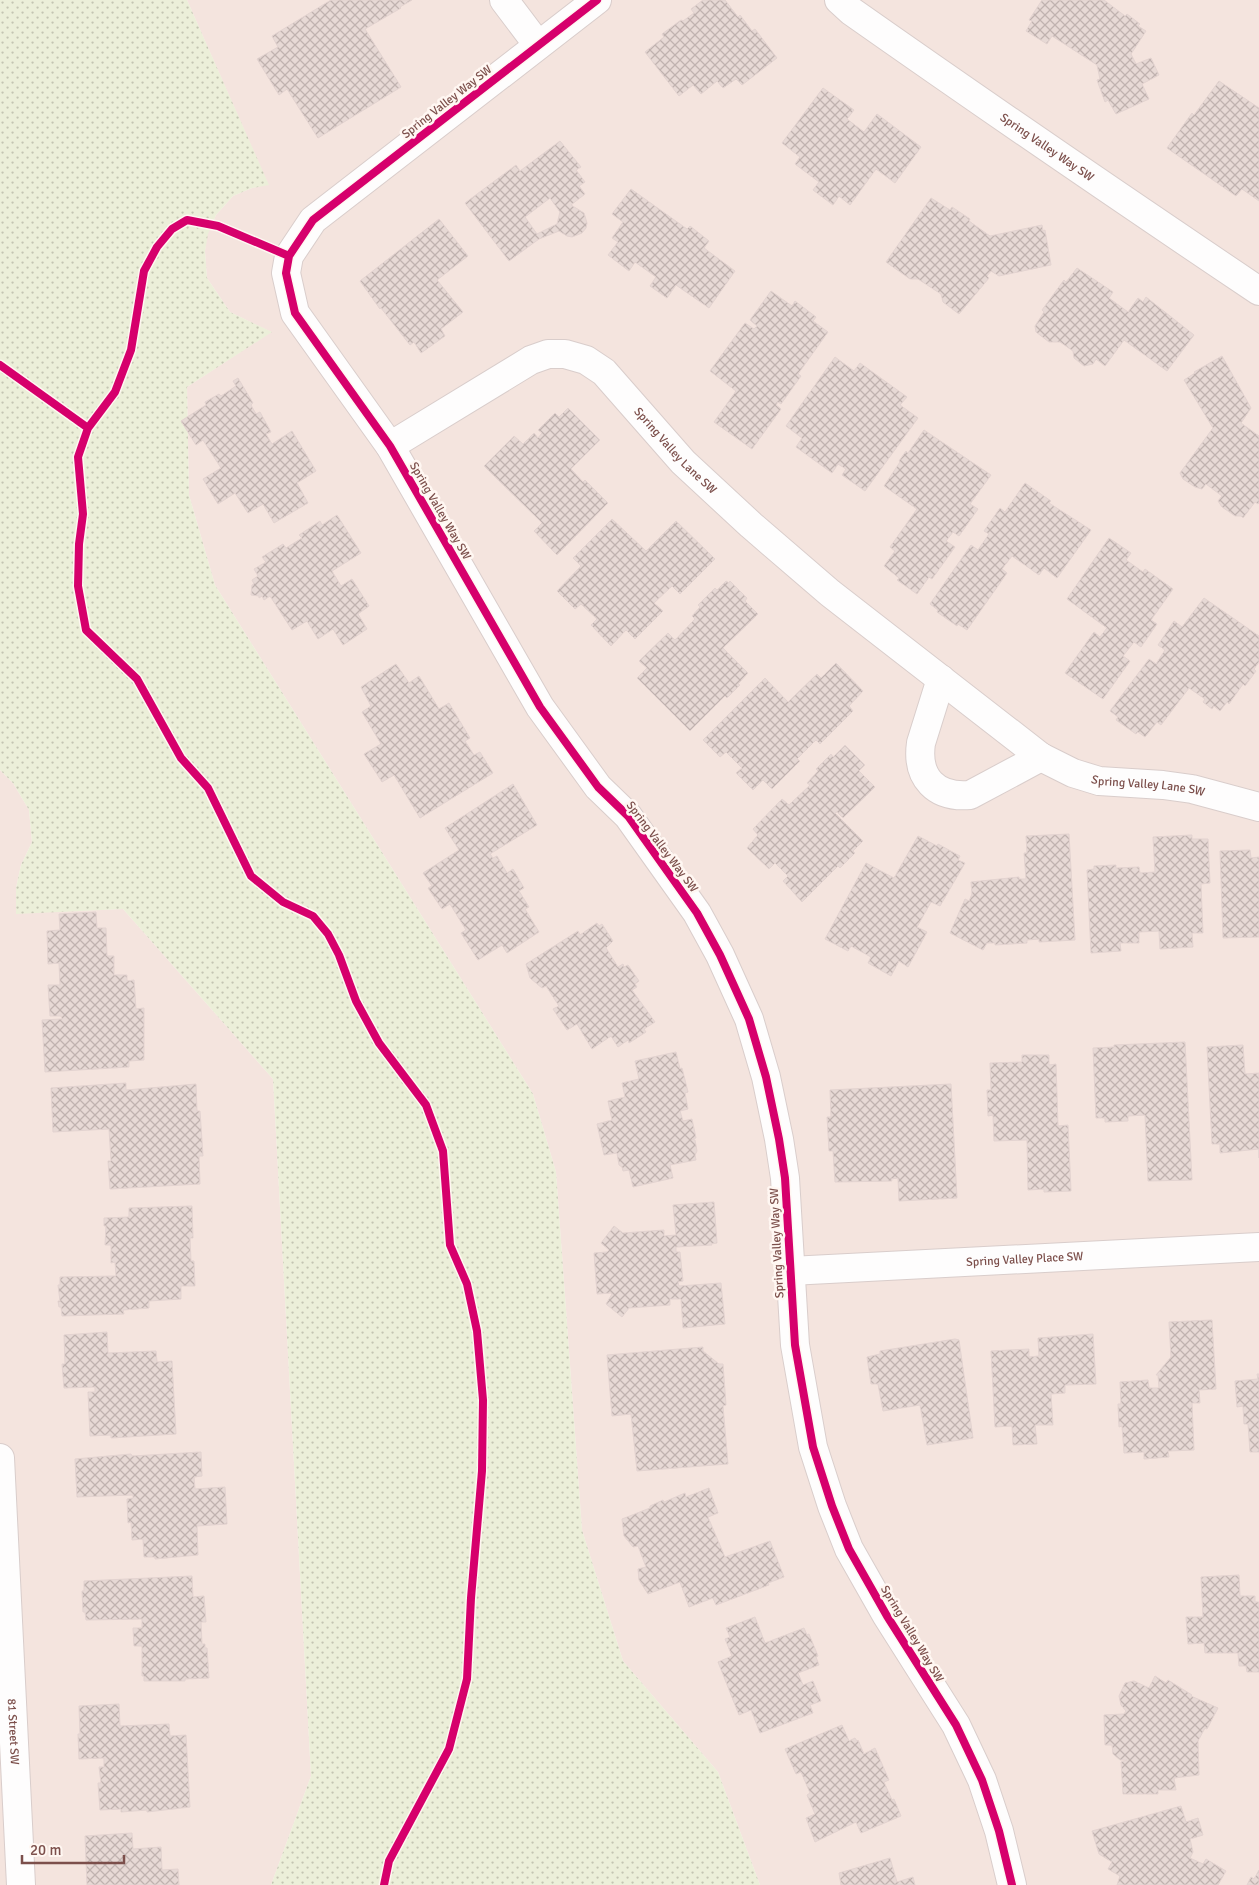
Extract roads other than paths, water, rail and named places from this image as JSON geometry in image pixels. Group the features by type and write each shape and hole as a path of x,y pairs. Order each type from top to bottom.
{"street":[{"path":"504,0 538,45"},
{"name":"Spring Valley Way SW","path":"597,0 313,220 299,238 289,256 286,273 295,313 390,446 540,707 598,787 628,816 697,913 720,955 749,1019 766,1077 785,1178 795,1346 813,1447 832,1506 849,1549 887,1616 956,1725 978,1772 999,1831 1012,1885"},
{"name":"Spring Valley Way SW","path":"839,0 851,11 948,80 1259,291"},
{"name":"Spring Valley Lane SW","path":"390,446 531,360 548,354 565,354 586,360 604,372 683,462 751,525 830,593 1041,757 1073,773 1099,781 1163,785 1192,790 1259,807"},
{"path":"940,679 919,754 920,766 925,776 933,785 944,793 957,796 970,795 1041,757"},
{"name":"Spring Valley Place SW","path":"790,1271 1259,1247"},
{"name":"81 Street SW","path":"0,1458 21,1885"}]}
